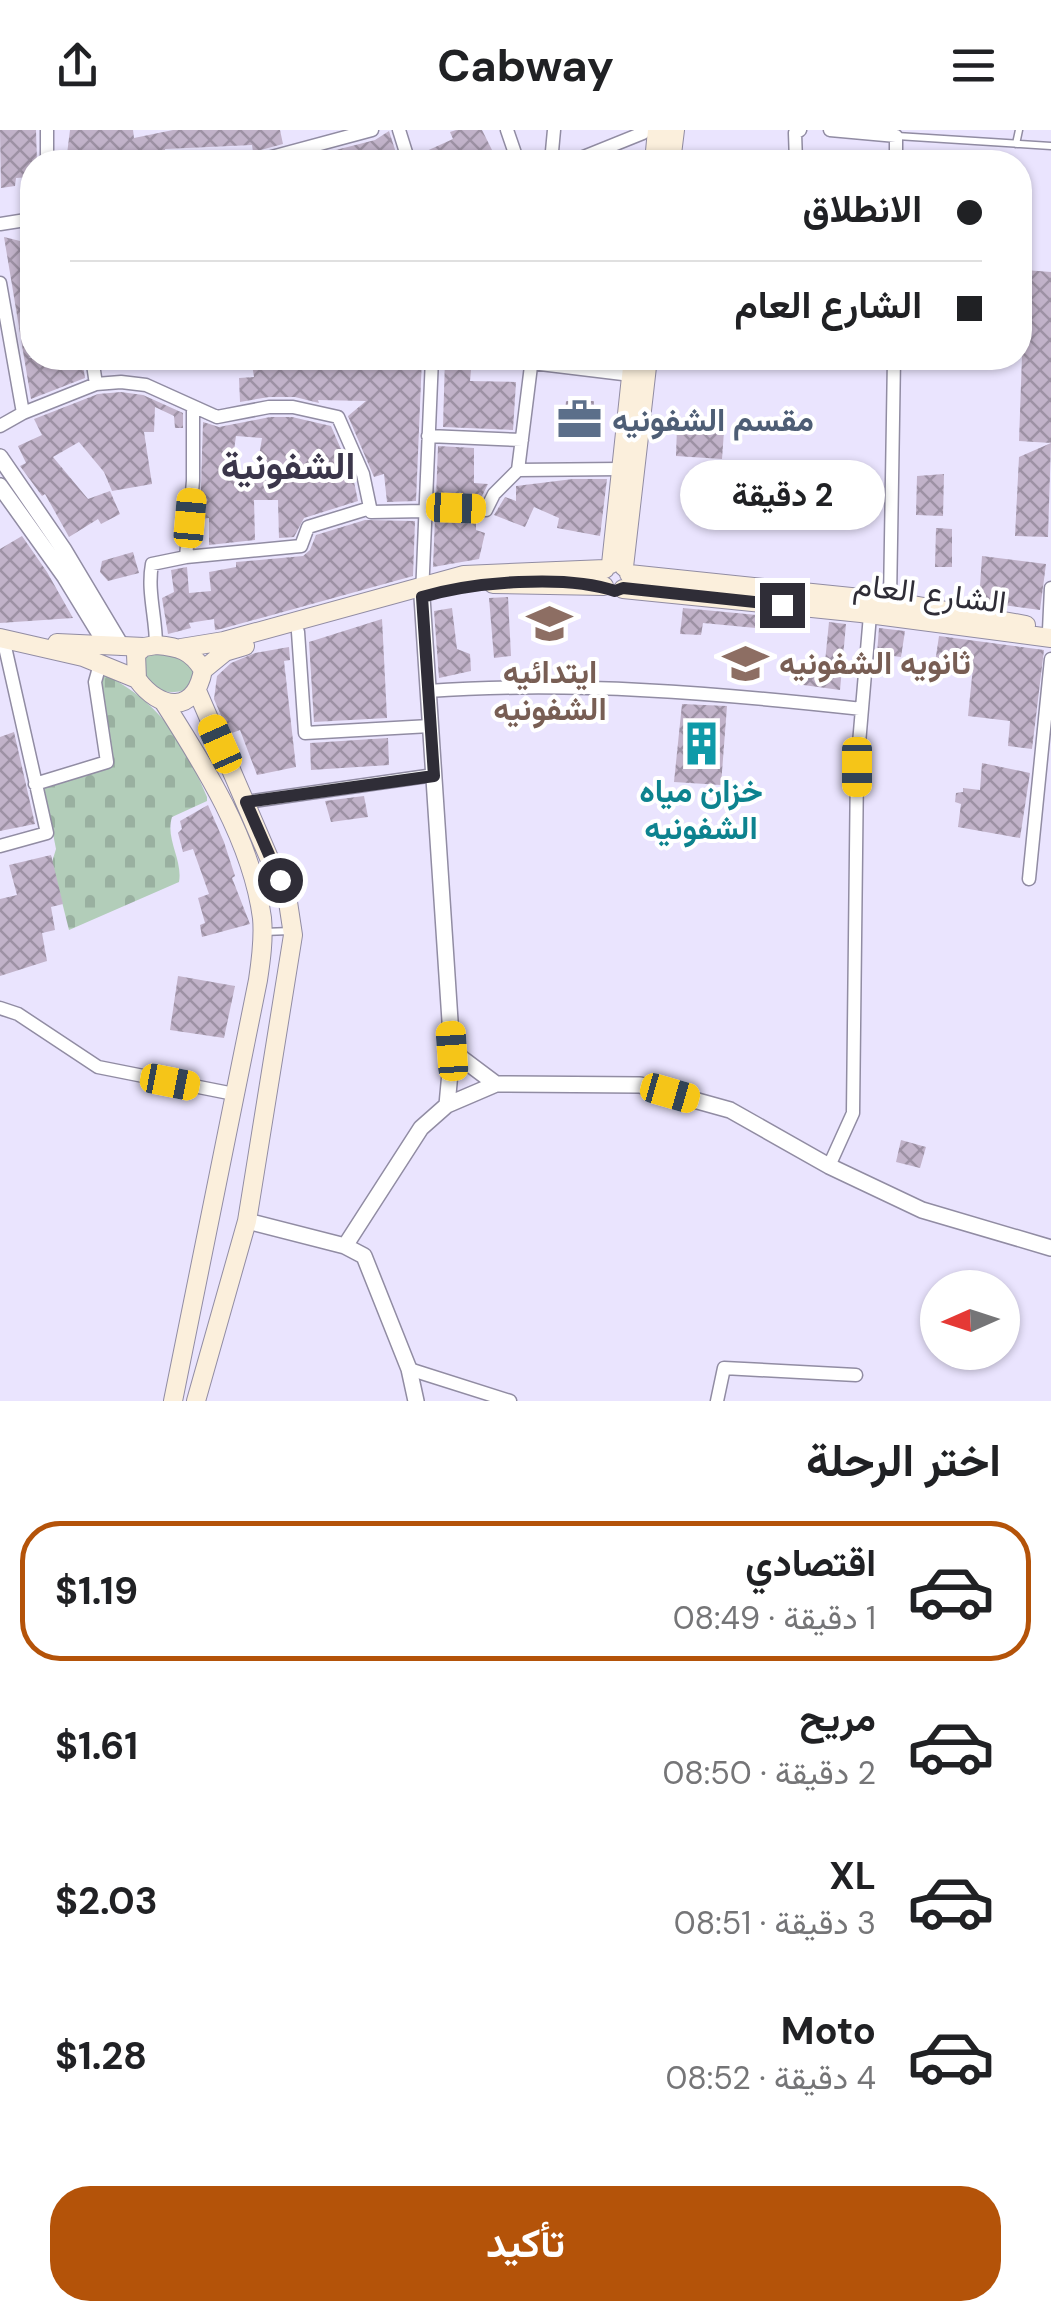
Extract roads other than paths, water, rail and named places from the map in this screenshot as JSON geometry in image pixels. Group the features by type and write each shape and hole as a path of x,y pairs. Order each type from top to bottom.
{"main road":[{"path":"616,575 621,469 632,370"},
{"path":"616,575 646,370"},
{"path":"8,639 181,648 422,592 616,575"},
{"name":"الشارع العام","path":"616,575 890,602 1050,633"},
{"name":"الشارع العام","path":"616,575 870,614 1050,633"},
{"path":"196,1401 247,1221 292,931 288,902 198,693 203,670 225,652 422,592"},
{"path":"8,639 100,664 137,679 162,701 203,763 232,824 254,884 262,954 173,1401"},
{"path":"137,679 134,661 150,646"},
{"path":"181,648 194,656 203,670"},
{"path":"162,701 182,702 198,693"}],"street":[{"path":"318,150 372,130"},
{"path":"830,130 896,136 896,150"},
{"path":"601,150 648,131"},
{"path":"0,283 23,413"},
{"path":"94,370 96,384"},
{"path":"431,370 422,592 452,1051 447,1105"},
{"path":"0,426 96,384 121,382 146,386 217,417 269,407 293,407 338,417 363,474 371,512 486,510 494,494 518,470 531,370"},
{"path":"890,602 894,370"},
{"path":"186,556 193,480 193,408"},
{"path":"428,436 522,440"},
{"path":"0,457 64,550 114,645"},
{"path":"518,470 621,469"},
{"path":"0,486 114,645"},
{"path":"150,646 156,617 148,586 152,564 186,556 302,546 308,527 370,508"},
{"path":"1050,633 1051,588"},
{"path":"829,1166 853,1113 857,767 870,614"},
{"path":"298,632 305,733 430,726"},
{"path":"0,846 46,833 8,639"},
{"path":"1029,878 1051,660"},
{"path":"35,784 107,762 94,682 100,664"},
{"path":"428,692 502,686 613,688 733,695 862,709"},
{"path":"246,802 434,776"},
{"path":"0,1008 18,1014 98,1067 234,1094"},
{"path":"452,1051 496,1084"},
{"path":"344,1246 421,1128 447,1105 496,1084 640,1084 730,1110 829,1166 922,1210 1051,1248"},
{"path":"247,1221 344,1246 364,1256 409,1368 416,1401"},
{"path":"409,1368 510,1401"},
{"path":"717,1401 724,1368 856,1375"}],"lane":[{"path":"1016,144 1020,130"},
{"path":"896,136 1051,146"},
{"path":"262,932 292,931"},
{"path":"262,954 290,954"}],"place":[{"name":"مقسم الشفونيه","path":"579,420"},
{"name":"ايتدائيه الشفونيه","path":"550,624"},
{"name":"ثانويه الشفونيه","path":"746,663"},
{"name":"خزان مياه الشفونيه","path":"701,743"}],"district":[{"name":"الشفونية","path":"288,466"}]}
